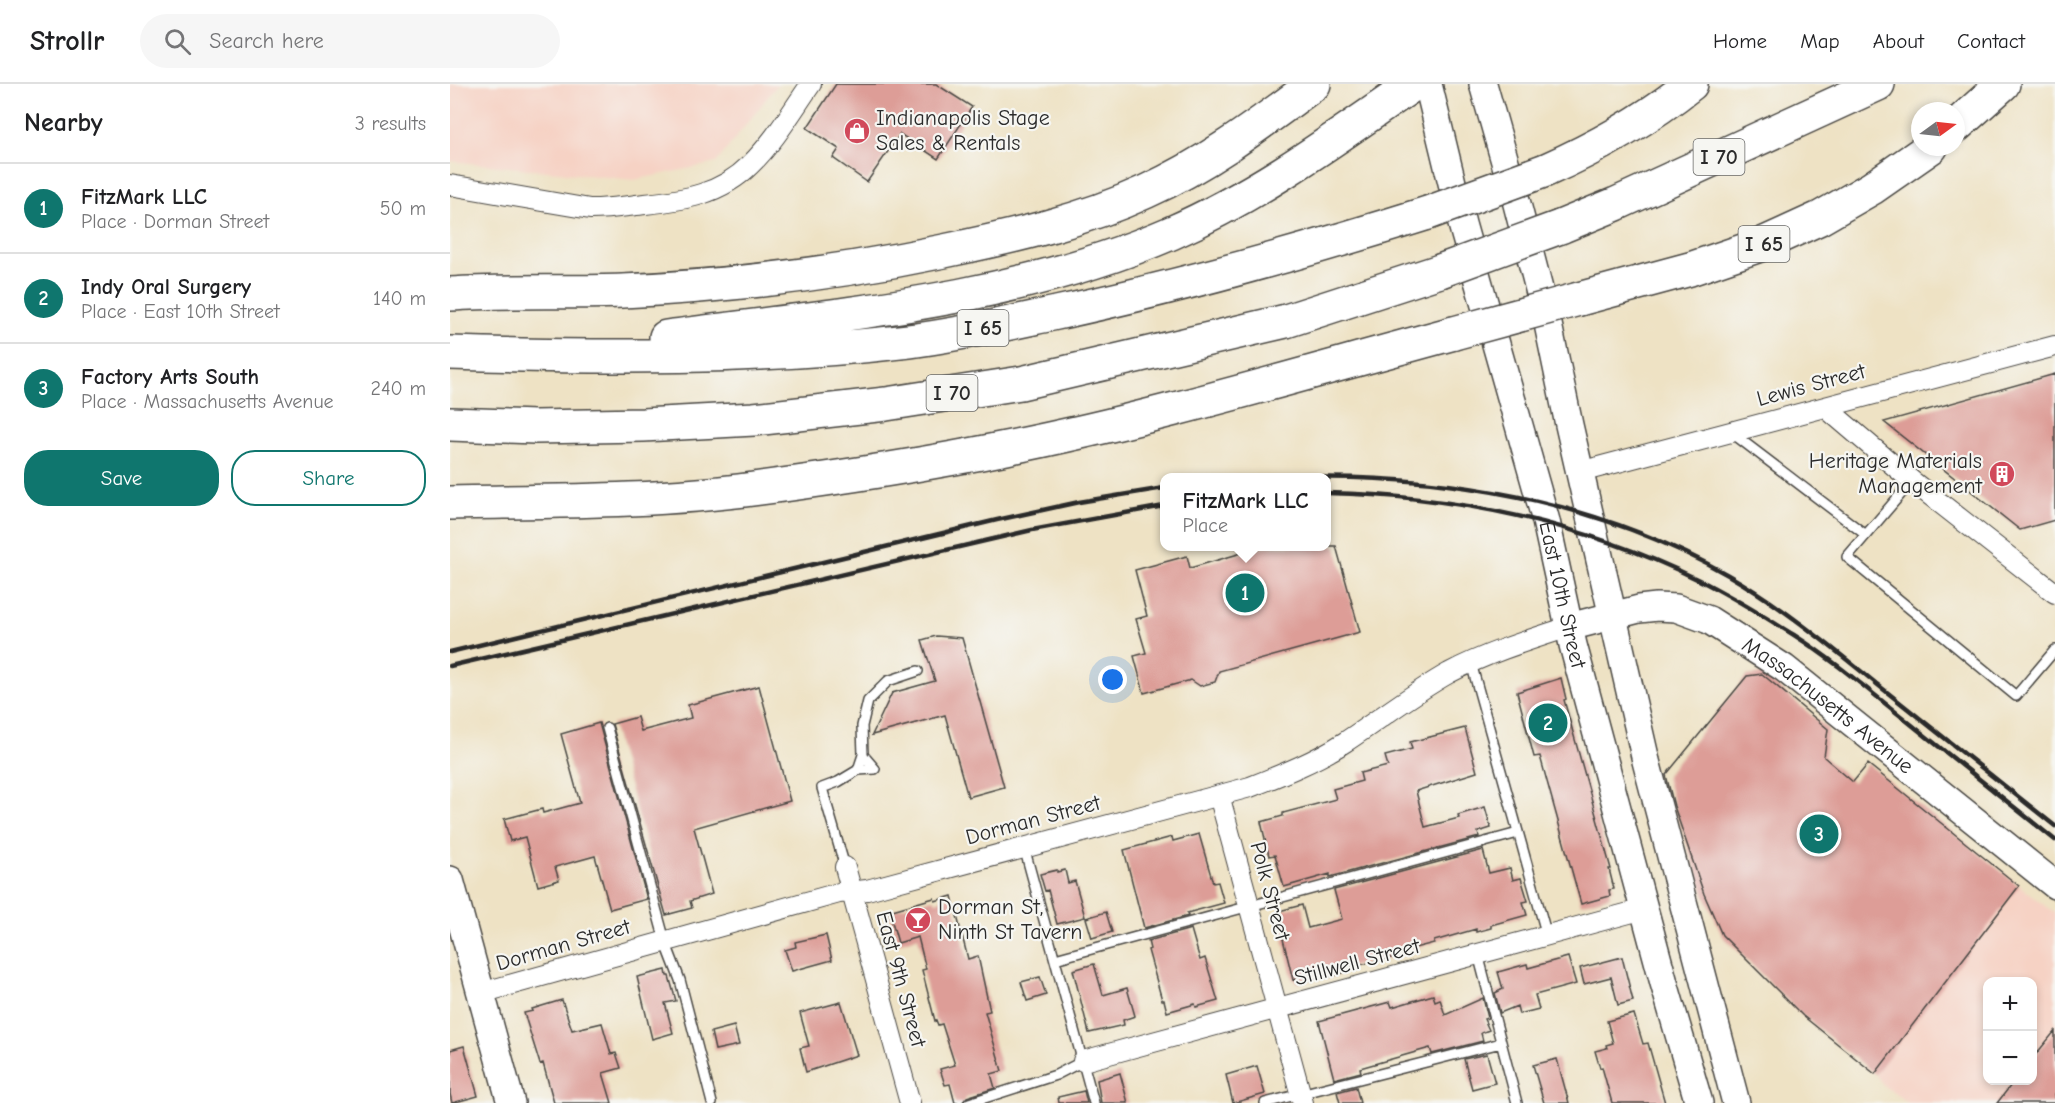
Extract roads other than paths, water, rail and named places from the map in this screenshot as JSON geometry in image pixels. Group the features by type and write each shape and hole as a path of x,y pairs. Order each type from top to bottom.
{"highway":[{"path":"450,292 622,291 814,275 937,252 1048,226 1094,212 1185,172 1261,124 1314,84"},
{"path":"525,356 856,312 994,288 1045,276 1133,248 1205,217 1305,159 1414,84"},
{"name":"I 65","path":"450,353 648,357 776,352 933,337 1021,321 1149,293 1428,213 1545,170 1620,134 1663,106 1691,84"},
{"name":"I 70","path":"450,424 546,427 644,425 754,419 886,404 1021,383 1286,321 1440,271 1560,227 1616,204 1878,84"},
{"path":"1965,118 2002,84"},
{"name":"I 65","path":"450,503 697,494 750,489 936,462 1140,417 1690,269 1763,244 1820,218 1872,188 1918,156"}],"main road":[{"name":"East 10th Street","path":"1428,84 1462,224 1535,479 1569,627 1644,909 1699,1103"},
{"name":"East 10th Street","path":"1483,84 1548,324 1646,761 1736,1103"},
{"name":"Massachusetts Avenue","path":"1569,627 1657,607 1676,608 1709,620 1784,668 2055,885"},
{"path":"450,880 511,1103"}],"street":[{"path":"450,185 579,207 606,209 687,199 714,191 741,174 762,152 811,84"},
{"name":"Lewis Street","path":"1580,472 2055,346"},
{"path":"1825,407 1912,481 2055,593"},
{"name":"Dorman Street","path":"481,993 839,893 867,890 1250,787 1309,763 1345,742 1435,682 1471,663 1569,627"},
{"name":"Polk Street","path":"1219,795 1302,1098"},
{"name":"East 9th Street","path":"845,867 910,1103"},
{"name":"Stillwell Street","path":"1083,1061 1644,909"}],"lane":[{"path":"1730,432 1866,535"},
{"path":"1912,481 1846,557 2016,696 2055,650"},
{"path":"1471,663 1547,936"},
{"path":"858,770 863,755 862,726 868,701 888,681 918,671"},
{"path":"607,728 665,941 680,980 712,1103"},
{"path":"845,867 822,788 858,770 874,769 863,755"},
{"path":"1055,959 1518,833"},
{"path":"1024,847 1094,1103"},
{"path":"1478,954 1517,1103"},
{"path":"1265,1103 1302,1098 1314,1091 1502,1043"},
{"path":"969,1103 1056,1075 1083,1061"}],"railway":[{"path":"1331,478 1405,480 1517,496 1625,527 1678,549 1728,575 1787,613 2055,826"},
{"path":"450,652 997,520 1079,502 1160,489"},
{"path":"1331,493 1422,499 1517,516 1610,543 1699,580 1747,606 1822,654 2055,840"},
{"path":"450,666 1032,530 1160,507"}],"place":[{"name":"Indianapolis Stage Sales & Rentals","path":"857,131"},
{"name":"Heritage Materials Management","path":"2002,474"},
{"name":"FitzMark LLC","path":"1245,593"},
{"name":"Indy Oral Surgery","path":"1548,723"},
{"name":"Factory Arts South","path":"1819,834"},
{"name":"Dorman St, Ninth St Tavern","path":"918,920"}]}
